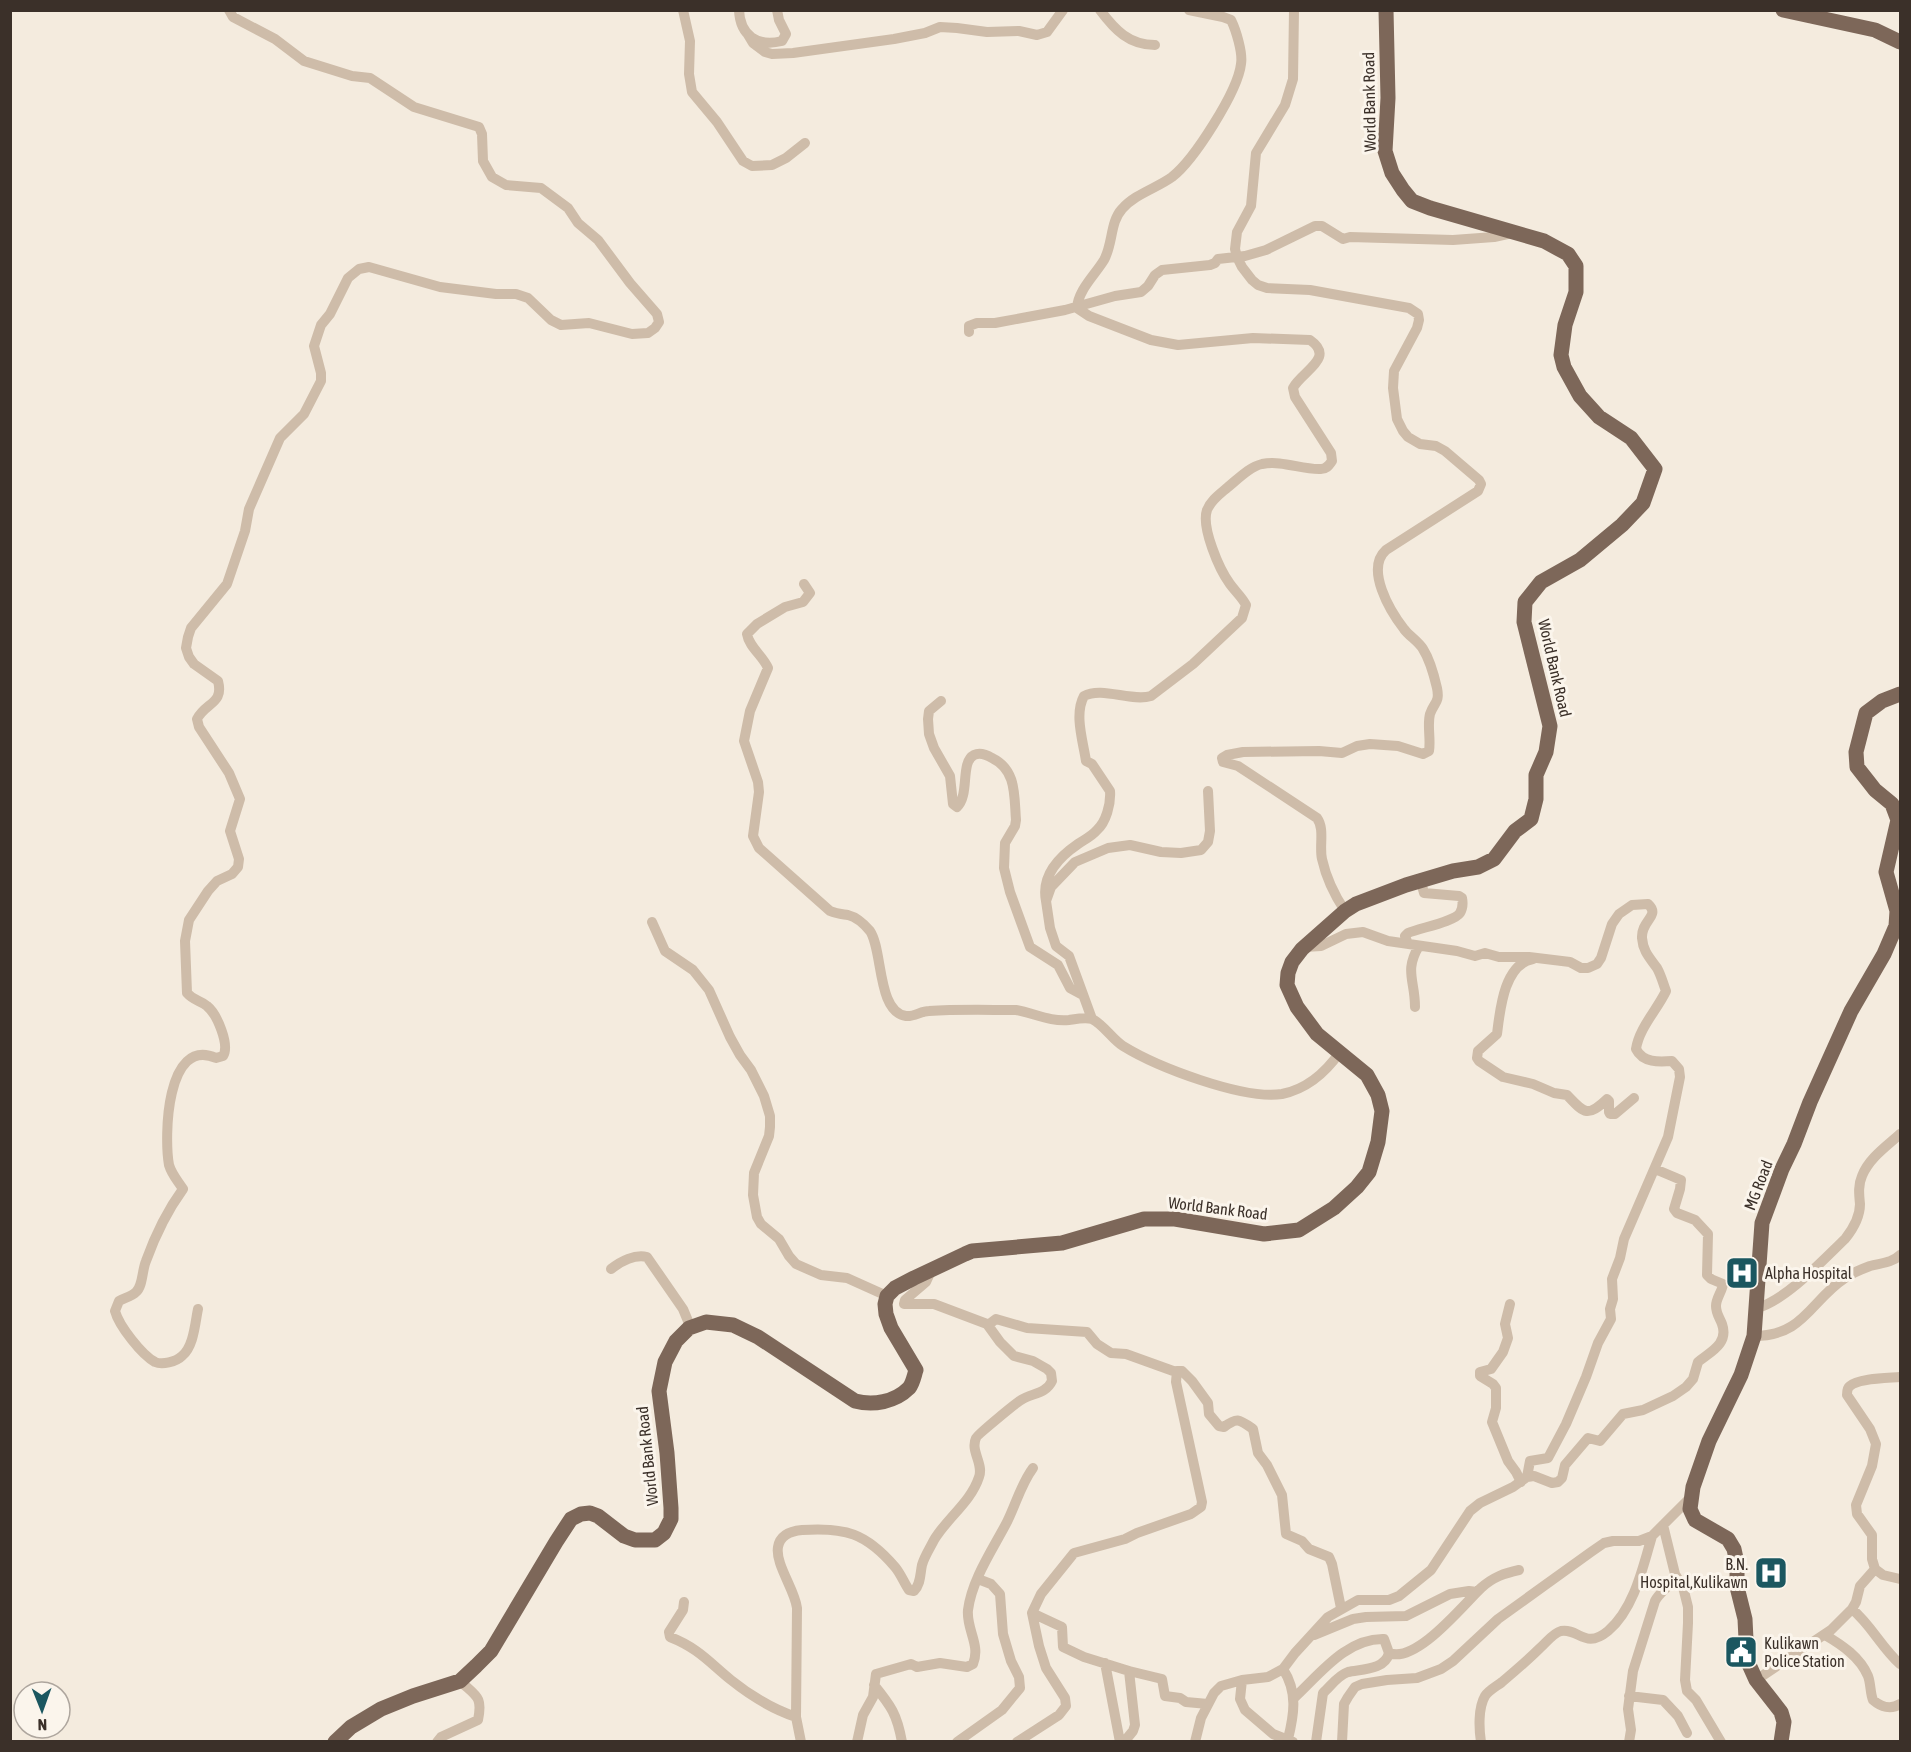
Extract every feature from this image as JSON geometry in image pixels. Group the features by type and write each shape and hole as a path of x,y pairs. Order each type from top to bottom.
{"main road":[{"name":"World Bank Road","path":"887,1296 895,1288 972,1251 1062,1243 1144,1219 1175,1219 1264,1234 1299,1230 1334,1208 1358,1187 1369,1172 1376,1149 1382,1111 1378,1095 1367,1075 1317,1034 1297,1007 1287,985 1292,962 1305,946 1345,911 1369,898 1406,885 1453,871 1478,867 1494,859 1515,831 1531,819 1536,799 1536,775 1546,752 1550,726 1524,622 1526,602 1541,582 1580,560 1629,518 1643,503 1654,469 1631,438 1599,417 1580,396 1564,367 1561,355 1565,325 1576,292 1576,266 1568,254 1544,241 1412,201 1392,173 1385,151 1388,98 1386,10"},
{"path":"1783,10 1875,30 1900,42"},
{"name":"MG Road","path":"1691,1497 1709,1441 1741,1375 1754,1336 1762,1223 1809,1102 1851,1011 1884,954 1896,926 1897,911 1886,872 1898,820 1892,804 1875,790 1857,767 1856,752 1866,713 1882,701 1900,694"},
{"path":"689,1328 706,1322 733,1325 758,1337 855,1401 867,1404 880,1403 909,1388 916,1370 891,1328 886,1314 887,1296"},
{"name":"World Bank Road","path":"335,1742 351,1727 381,1709 460,1681 491,1651 571,1519 581,1514 591,1513 624,1536 635,1540 655,1540 668,1526 671,1518 667,1453 658,1391 665,1362 676,1341 689,1328"},
{"path":"1691,1497 1690,1509 1695,1520 1728,1539 1734,1549 1737,1563 1737,1587 1745,1619 1747,1660 1756,1680 1780,1712 1784,1722 1781,1742"}],"street":[{"path":"198,1309 188,1347 182,1357 164,1363 157,1363 147,1356 120,1324 115,1311 119,1301 139,1288 145,1263 157,1236 172,1204 183,1190 172,1175 169,1163 168,1107 176,1079 183,1065 192,1057 207,1054 216,1058 223,1056 226,1051 226,1043 212,1012 206,1005 193,1000 187,993 184,941 189,920 208,891 217,881 232,874 238,867 239,859 230,831 240,799 229,773 196,719 218,698 220,691 218,681 194,664 186,648 191,628 226,584 245,531 249,510 280,438 304,414 321,381 314,346 321,325 330,314 348,278 359,269 369,267 440,286 496,294 516,294 528,298 551,320 561,325 589,323 640,334 648,333 655,328 659,318 598,240 578,223 568,208 541,188 506,185 492,177 483,161 482,134 479,127 414,106 370,78 352,76 304,61 275,39 233,16 229,10"},
{"path":"683,10 690,41 689,74 692,92 717,122 743,161 752,166 772,165 786,158 805,143"},
{"path":"739,10 740,21 753,43 772,54 883,41 925,33 940,27 987,32 1019,31 1038,35 1047,32 1063,10"},
{"path":"747,33 760,42 782,41 786,34 778,20 777,10"},
{"path":"1100,10 1124,37 1143,45 1155,45"},
{"path":"1077,308 1079,297 1107,253 1118,214 1127,204 1172,177 1187,163 1224,105 1240,70 1241,55 1231,20 1223,16 1189,10"},
{"path":"1294,10 1293,79 1285,105 1256,153 1251,206 1238,232 1235,249 1237,257 1252,280 1267,288 1310,290 1409,308 1418,314 1417,328 1394,371 1393,388 1397,418 1408,437 1420,444 1436,446 1445,451 1481,484 1478,491 1386,550 1377,563 1382,590 1387,602 1404,630 1426,653 1437,687 1439,696 1430,713 1429,751 1423,754 1398,746 1370,744 1357,746 1342,753 1243,752 1222,758 1223,762 1238,766 1317,818 1321,828 1320,849 1325,872 1345,911"},
{"path":"969,332 969,326 973,323 995,323 1077,308 1115,296 1141,292 1162,270 1210,265 1218,259 1266,250 1315,226 1322,226 1343,239 1350,237 1453,240 1494,237 1515,232"},
{"path":"1077,308 1089,316 1151,340 1178,345 1254,338 1310,340 1316,344 1320,354 1318,361 1297,381 1293,388 1295,397 1331,453 1332,461 1328,467 1322,469 1277,463 1253,467 1215,498 1208,507 1205,520 1217,560 1229,583 1246,606 1242,618 1192,664 1151,696 1096,693 1084,696 1079,715 1086,761 1092,764 1110,791 1110,796 1104,820 1099,829 1065,854 1050,872 1045,887 1046,901 1050,928 1056,946 1069,956 1092,1019 1121,1046 1184,1076 1250,1092 1284,1094 1312,1081 1328,1068 1340,1052"},
{"path":"804,584 810,592 802,602 785,607 749,630 747,634 768,668 750,711 744,741 758,782 759,792 753,836 755,843 830,911 853,917 869,931 876,943 876,954 886,994 895,1009 904,1016 931,1011 1016,1010 1044,1019 1092,1019"},
{"path":"941,701 929,711 928,728 934,748 950,776 953,804 957,807 961,802 966,770 972,756 983,754 1005,765 1013,781 1016,820 1004,850 1004,868 1010,892 1030,947 1058,965 1070,988 1083,995"},
{"path":"1046,901 1051,887 1075,862 1108,848 1130,845 1161,852 1181,853 1201,850 1210,837 1208,791"},
{"path":"1415,1007 1415,988 1410,968 1414,956 1414,945 1405,936 1455,917 1461,912 1462,906 1460,896 1424,893 1421,882"},
{"path":"1305,946 1321,946 1346,934 1356,932 1388,941 1457,951 1475,956 1485,953 1499,957 1522,956 1569,962 1581,968 1593,967 1601,958 1608,936 1619,914 1632,905 1641,903 1652,906 1652,916 1642,930 1643,946 1646,955 1658,970 1666,991 1647,1022 1636,1049 1642,1057 1655,1062 1672,1061 1678,1069 1680,1077 1668,1137 1626,1232 1619,1263 1612,1279 1611,1318 1598,1343 1582,1388 1548,1458 1530,1461 1524,1479"},
{"path":"652,922 665,951 693,970 709,990 730,1037 764,1096 770,1116 769,1136 754,1173 753,1195 757,1217 761,1224 779,1239 796,1264 821,1275 847,1278 887,1296"},
{"path":"1536,959 1523,962 1514,969 1499,1009 1497,1034 1478,1051 1479,1061 1503,1077 1567,1095 1578,1108 1584,1111 1593,1111 1607,1099 1609,1101 1608,1112 1615,1114 1634,1098"},
{"path":"1757,1308 1785,1294 1833,1250 1853,1228 1859,1212 1861,1177 1873,1159 1900,1134"},
{"path":"1195,1742 1201,1718 1214,1693 1221,1686 1242,1680 1261,1679 1283,1669 1328,1617 1358,1599 1389,1600 1399,1596 1431,1570 1470,1511 1480,1503 1534,1476 1552,1483 1558,1482 1562,1478 1565,1465 1588,1437 1600,1441 1623,1414 1643,1410 1678,1393 1693,1379 1698,1362 1715,1351 1721,1342 1723,1325 1717,1315 1716,1305 1723,1284 1707,1275 1708,1234 1695,1220 1677,1213 1674,1209 1681,1180 1655,1169"},
{"path":"1754,1336 1767,1336 1782,1332 1795,1325 1844,1279 1869,1266 1893,1261 1900,1255"},
{"path":"611,1269 618,1263 646,1256 683,1309 689,1328"},
{"path":"801,1742 796,1717 796,1603 778,1556 781,1540 789,1533 799,1530 829,1529 855,1533 894,1567 909,1590 917,1589 922,1564 935,1539 945,1523 960,1508 981,1475 974,1446 977,1436 1021,1400 1046,1389 1052,1381 1049,1370 1033,1361 1014,1356 988,1325 934,1304 904,1304 904,1300 926,1282 932,1269"},
{"path":"1510,1304 1504,1324 1508,1338 1503,1352 1491,1369 1480,1372 1480,1376 1496,1388 1495,1413 1492,1422 1508,1461 1524,1479"},
{"path":"988,1325 996,1319 1027,1328 1087,1332 1097,1344 1111,1353 1126,1354 1176,1372 1182,1371 1208,1403 1209,1414 1219,1426 1224,1427 1237,1419 1253,1429 1258,1453 1268,1465 1282,1495 1286,1534 1302,1541 1309,1549 1329,1557 1341,1608"},
{"path":"1017,1742 1059,1715 1066,1706 1065,1698 1053,1682 1041,1658 1032,1612 1041,1594 1071,1555 1125,1539 1191,1514 1201,1507 1192,1452 1178,1396 1176,1372"},
{"path":"1900,1377 1858,1382 1850,1385 1847,1393 1847,1397 1870,1429 1876,1444 1872,1466 1856,1509 1860,1520 1872,1535 1872,1559 1875,1569 1883,1575 1900,1579"},
{"path":"857,1742 863,1715 873,1697 876,1674 911,1664 917,1666 940,1663 967,1667 973,1664 976,1648 968,1624 971,1596 1026,1477 1033,1468"},
{"path":"1342,1742 1344,1704 1350,1692 1357,1686 1387,1680 1417,1678 1441,1669 1453,1661 1498,1619 1598,1547 1613,1541 1639,1541 1652,1536 1691,1497"},
{"path":"1663,1526 1675,1574 1683,1587 1688,1607 1685,1680 1687,1691 1696,1700 1720,1742"},
{"path":"1481,1742 1481,1720 1485,1695 1528,1660 1556,1633 1567,1631 1591,1639 1606,1633 1615,1625 1636,1588 1652,1536"},
{"path":"1756,1680 1826,1635 1852,1609 1860,1586 1875,1569"},
{"path":"1311,1635 1359,1618 1406,1616 1450,1594 1477,1592 1499,1575 1519,1570"},
{"path":"1629,1742 1631,1730 1628,1712 1633,1671 1655,1600 1661,1591 1673,1581 1675,1574"},
{"path":"957,1742 1002,1710 1020,1689 1019,1677 1011,1661 1003,1634 1000,1594 991,1584 978,1579"},
{"path":"1389,1653 1401,1655 1415,1650 1481,1588"},
{"path":"684,1602 683,1610 669,1632 670,1637 698,1650 731,1680 769,1706 796,1717"},
{"path":"1852,1609 1888,1653 1900,1664"},
{"path":"1032,1612 1062,1627 1063,1647 1084,1657 1161,1679 1165,1696 1180,1698 1186,1702 1208,1704"},
{"path":"1826,1635 1844,1646 1860,1664 1868,1676 1873,1700 1886,1707 1900,1704"},
{"path":"1294,1698 1319,1672 1342,1654 1358,1644 1384,1639 1389,1653 1386,1660 1373,1668 1347,1672 1323,1694 1316,1742"},
{"path":"1105,1663 1122,1742"},
{"path":"1242,1680 1240,1699 1245,1710 1269,1731 1290,1740 1294,1698 1291,1683 1283,1669"},
{"path":"1122,1742 1133,1731 1135,1725 1128,1671"},
{"path":"437,1742 441,1737 478,1720 480,1702 460,1681"},
{"path":"874,1685 896,1716 902,1742"},
{"path":"1629,1696 1663,1700 1678,1716 1687,1733"}],"place":[{"name":"Alpha Hospital","path":"1742,1273"},
{"name":"B.N. Hospital,Kulikawn","path":"1771,1573"},
{"name":"Kulikawn Police Station","path":"1741,1652"}]}
